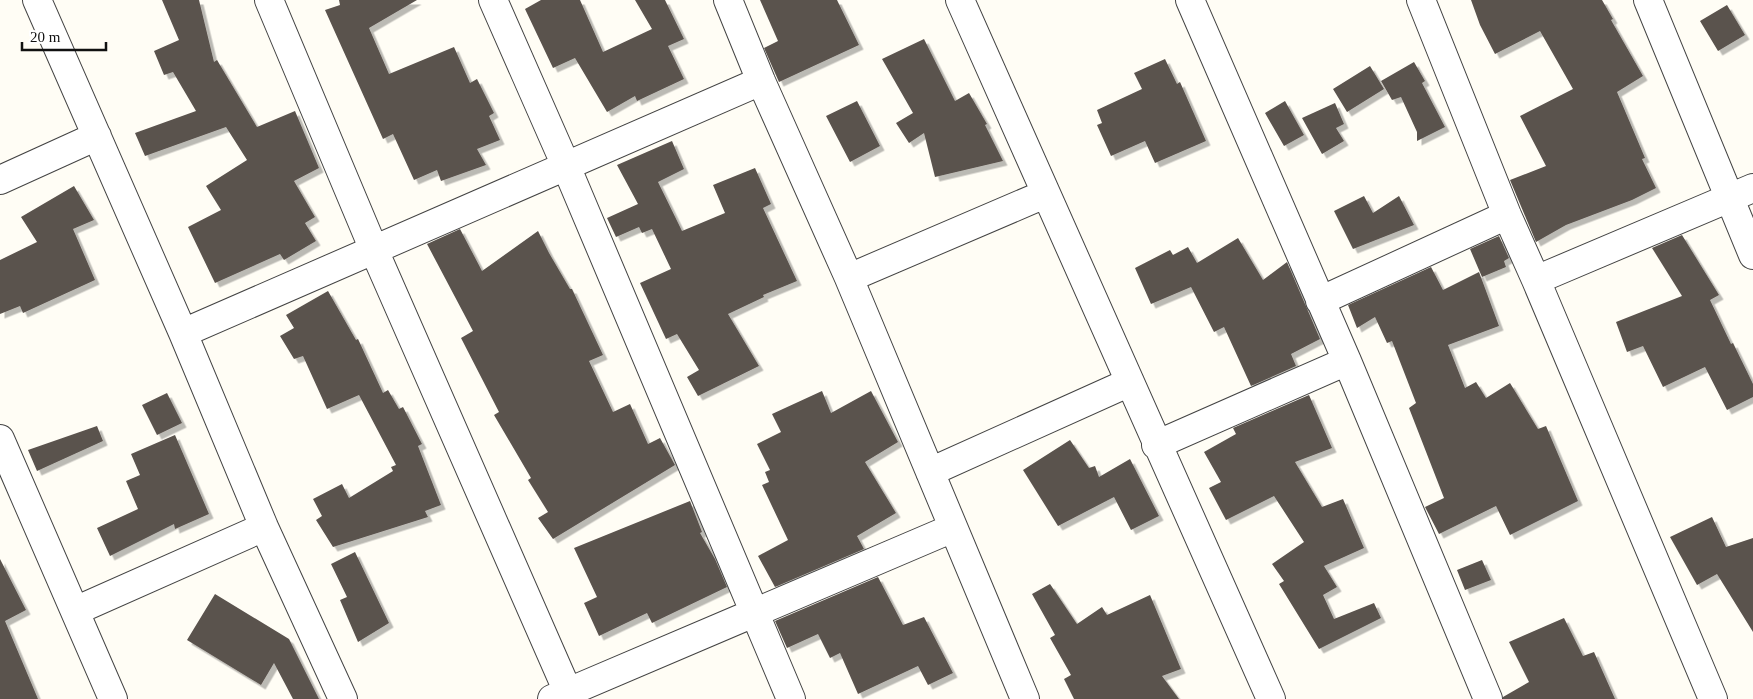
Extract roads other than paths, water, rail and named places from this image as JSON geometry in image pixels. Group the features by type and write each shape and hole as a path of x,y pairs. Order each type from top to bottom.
{"street":[{"path":"37,0 183,333 264,527 342,699"},
{"path":"269,0 564,697 753,613 953,528"},
{"path":"493,0 566,166 753,613 791,699"},
{"path":"728,0 761,81 849,278 1025,699"},
{"path":"960,0 1130,382 1156,445 1271,699"},
{"path":"1190,0 1347,361 1488,699"},
{"path":"1422,0 1507,215 1713,699"},
{"path":"1648,0 1753,255"},
{"path":"183,333 761,81"},
{"path":"0,180 97,136"},
{"path":"1536,280 1753,188"},
{"path":"849,278 1045,194"},
{"path":"1320,301 1507,215"},
{"path":"1156,445 1347,361"},
{"path":"930,472 1130,382"},
{"path":"0,439 113,699"},
{"path":"75,611 264,527"}]}
